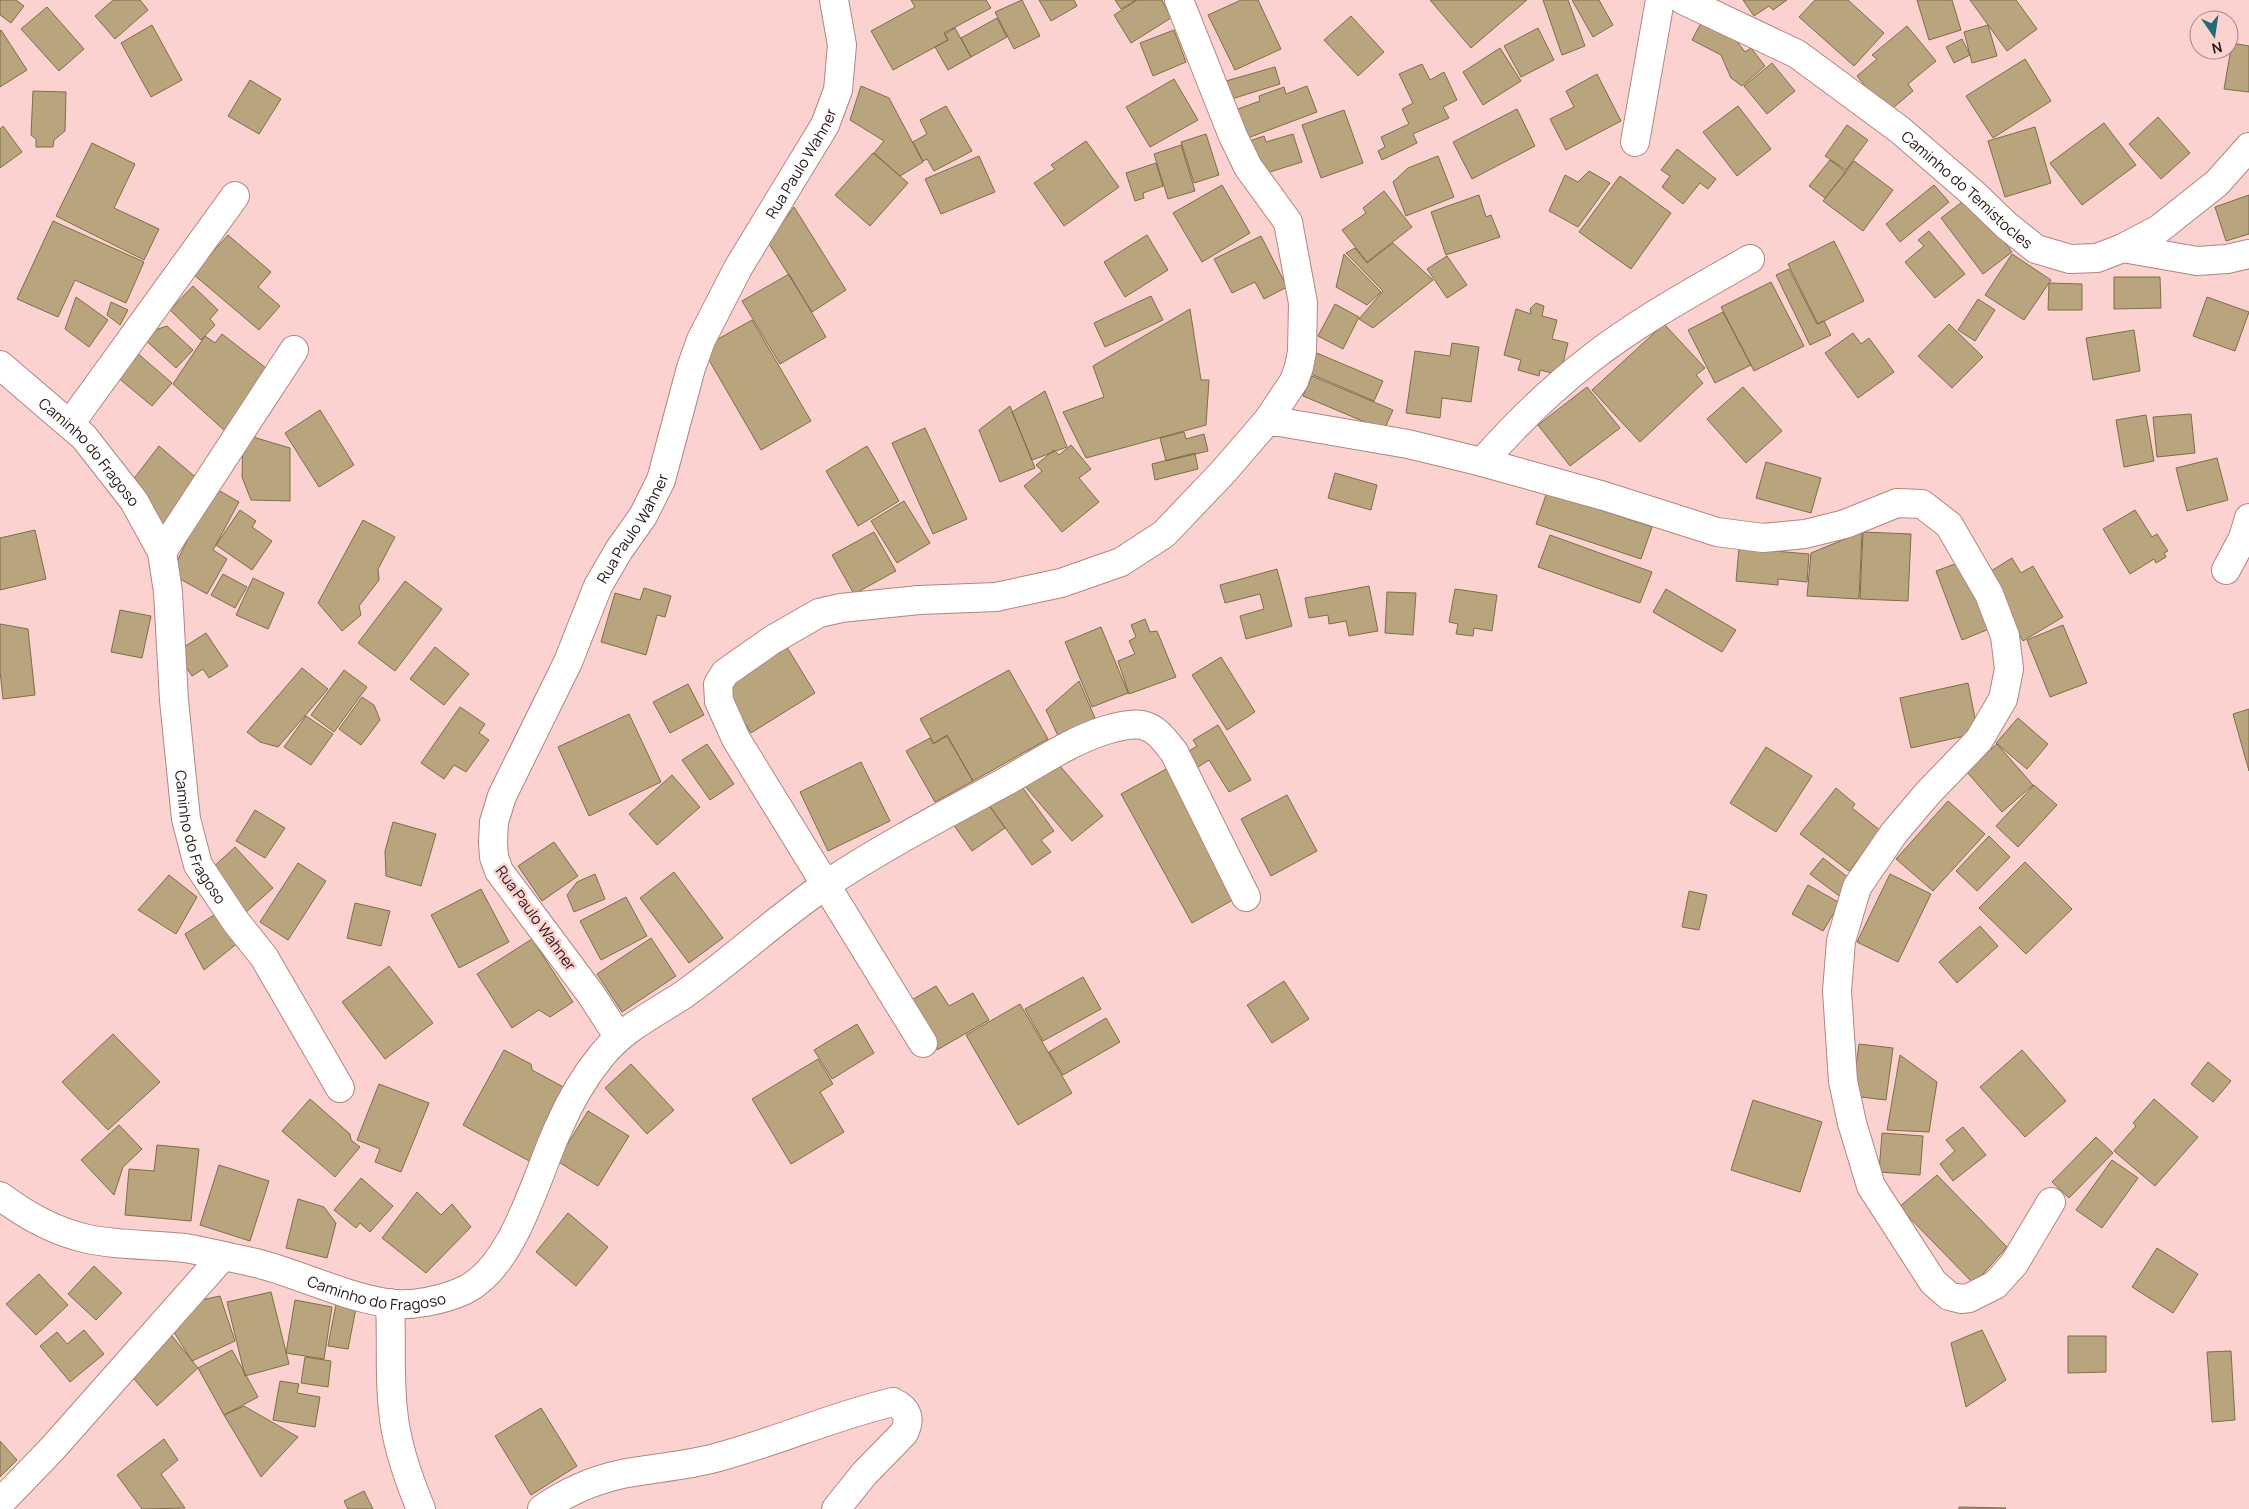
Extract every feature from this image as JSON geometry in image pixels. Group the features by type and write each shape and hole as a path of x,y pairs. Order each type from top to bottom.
{"street":[{"name":"Rua Paulo Wahner","path":"618,1036 590,993 499,872 494,857 494,822 513,770 543,716 568,662 598,586 619,550 643,516 661,480 691,368 714,310 825,125 838,90 842,45 834,0"},
{"path":"923,1043 736,739 719,701 718,684 725,672 772,640 819,613 842,608 919,600 996,597 1061,583 1121,562 1164,534 1224,471 1268,420 1294,382 1299,367 1302,343 1304,302 1288,222 1248,166 1233,136 1179,0"},
{"path":"1635,142 1660,0"},
{"name":"Caminho do Temistocles","path":"1683,0 1797,54 1900,130 2006,226 2036,249 2070,259 2097,258 2123,248 2159,229 2188,208 2217,183 2249,147"},
{"path":"70,424 235,196"},
{"path":"2123,248 2198,261 2227,259 2249,254"},
{"path":"1482,462 1514,425 1590,359 1654,316 1750,260"},
{"path":"162,552 294,350"},
{"name":"Caminho do Fragoso","path":"0,365 70,424 99,454 134,501 162,552 168,592 174,700 186,819 198,866 236,922 264,956 340,1088"},
{"path":"1268,420 1408,444 1482,462 1604,496 1717,532 1764,538 1805,534 1845,524 1897,504 1922,504 1949,525 1989,594 2005,636 2009,669 2003,699 1979,740 1928,793 1894,833 1857,887 1841,942 1838,983 1843,1081 1852,1122 1871,1186 1933,1282 1949,1296 1961,1299 1970,1298 1995,1285 2014,1264 2051,1202"},
{"path":"2226,570 2243,538 2249,518"},
{"name":"Caminho do Fragoso","path":"0,1196 22,1211 56,1228 84,1238 186,1248 280,1269 341,1291 390,1304 432,1301 466,1289 486,1273 519,1226 557,1130 576,1093 598,1060 618,1036 683,994 826,885 929,823 1068,746 1104,730 1141,725 1159,733 1174,752 1246,897"},
{"path":"0,1503 53,1448 223,1256"},
{"path":"390,1304 390,1369 393,1412 410,1482 421,1509"},
{"path":"542,1509 562,1496 620,1474 715,1458 816,1427 848,1414 893,1402 905,1410 908,1417 908,1425 904,1433 864,1474 836,1509"}],"building":[{"path":"0,0 16,0 24,6 11,23 0,15"},
{"path":"113,0 140,0 148,10 115,39 95,16"},
{"path":"911,0 986,0 991,8 944,33 948,40 893,70 871,31 915,7"},
{"path":"1022,0 1040,36 1014,49 995,12"},
{"path":"1039,0 1074,0 1077,6 1051,21"},
{"path":"1115,0 1136,0 1121,9"},
{"path":"1137,0 1162,0 1171,18 1131,43 1114,15"},
{"path":"1241,0 1258,0 1281,49 1235,70 1208,15"},
{"path":"1430,0 1527,0 1471,48"},
{"path":"1543,0 1568,0 1585,46 1562,55"},
{"path":"1572,0 1599,0 1613,25 1593,37"},
{"path":"1743,0 1787,0 1773,10 1769,6 1754,16"},
{"path":"1815,0 1848,0 1884,33 1854,66 1799,17"},
{"path":"1917,0 1952,0 1961,30 1929,40"},
{"path":"1970,0 2016,0 2037,29 2007,51"},
{"path":"47,7 84,49 59,71 21,29"},
{"path":"1351,16 1384,52 1358,76 1324,40"},
{"path":"997,18 1007,37 971,57 961,38"},
{"path":"1702,21 1735,39 1745,52 1751,48 1765,66 1742,86 1731,78 1721,55 1692,40"},
{"path":"152,25 182,80 151,97 121,43"},
{"path":"1988,25 1997,56 1972,63 1964,32"},
{"path":"1907,26 1936,61 1908,84 1913,91 1887,113 1857,76 1877,59 1872,55"},
{"path":"955,28 971,57 948,70 935,47 948,40 945,34"},
{"path":"1538,28 1554,60 1521,77 1504,46"},
{"path":"1174,30 1186,62 1153,76 1140,43"},
{"path":"0,31 27,70 0,87"},
{"path":"1962,39 1970,55 1954,63 1946,47"},
{"path":"2239,44 2249,46 2249,92 2224,89 2229,60 2239,60"},
{"path":"1500,48 1521,81 1483,105 1463,72"},
{"path":"2025,59 2051,101 1993,138 1966,96"},
{"path":"1772,63 1795,91 1767,114 1744,86"},
{"path":"1422,64 1430,80 1444,72 1457,100 1443,107 1449,118 1413,134 1417,143 1382,160 1378,151 1385,147 1381,137 1409,124 1402,109 1413,103 1399,74"},
{"path":"1275,67 1280,84 1225,101 1219,83"},
{"path":"1597,74 1621,121 1566,150 1550,119 1574,107 1566,91"},
{"path":"1174,79 1198,120 1150,147 1126,107"},
{"path":"250,80 281,99 259,134 228,116"},
{"path":"861,86 889,98 923,162 900,176 874,153 884,141 850,120"},
{"path":"1307,86 1317,112 1245,139 1235,110 1260,101 1259,96 1284,87 1286,94"},
{"path":"33,91 66,92 65,131 54,140 53,147 36,147 36,139 31,135"},
{"path":"946,106 972,151 934,171 927,159 923,161 913,142 927,134 920,120"},
{"path":"1738,106 1771,149 1737,176 1703,132"},
{"path":"1517,109 1535,146 1472,179 1453,142"},
{"path":"1344,110 1363,163 1321,178 1302,125"},
{"path":"2158,117 2190,153 2161,179 2129,144"},
{"path":"2104,123 2136,165 2082,205 2050,163"},
{"path":"1847,125 1868,140 1846,170 1825,156"},
{"path":"3,126 22,152 0,168 0,129"},
{"path":"2035,127 2051,183 2005,197 1988,141"},
{"path":"1206,134 1219,175 1194,183 1181,142"},
{"path":"1293,134 1302,162 1260,175 1249,141 1264,136 1266,142"},
{"path":"1086,141 1119,187 1064,226 1034,183 1055,169 1051,165"},
{"path":"92,143 135,164 114,208 159,229 144,260 56,216"},
{"path":"1181,145 1195,191 1168,199 1154,154"},
{"path":"1677,149 1716,179 1708,189 1700,183 1683,204 1662,187 1670,176 1661,170"},
{"path":"873,153 908,183 870,226 835,195"},
{"path":"979,156 995,192 941,214 925,179"},
{"path":"1438,156 1454,197 1406,216 1393,182 1408,168"},
{"path":"1830,160 1846,172 1825,198 1809,186"},
{"path":"1854,161 1893,190 1863,231 1823,201"},
{"path":"1156,163 1163,186 1143,193 1144,198 1135,201 1126,173"},
{"path":"1589,171 1610,183 1578,227 1549,211 1565,175 1578,182"},
{"path":"1620,176 1671,213 1631,269 1579,232"},
{"path":"1222,185 1250,233 1202,262 1173,213"},
{"path":"1934,185 1949,202 1900,242 1886,224"},
{"path":"1384,191 1412,227 1367,262 1342,230 1366,213 1363,208"},
{"path":"1479,195 1486,217 1491,215 1500,237 1446,255 1431,212"},
{"path":"2249,195 2249,234 2226,241 2215,207"},
{"path":"1970,196 2012,252 1983,274 1941,218"},
{"path":"794,207 846,290 812,312 768,242"},
{"path":"53,221 144,262 126,303 75,280 58,317 17,299"},
{"path":"1929,231 1965,274 1935,298 1905,262 1924,246 1918,240"},
{"path":"228,235 271,272 258,287 280,306 259,330 193,274"},
{"path":"1147,235 1168,270 1125,297 1104,262"},
{"path":"1261,236 1287,287 1264,299 1255,282 1232,293 1214,259"},
{"path":"1834,241 1864,301 1818,324 1788,264"},
{"path":"1393,243 1433,280 1373,328 1359,319 1383,291 1346,253 1355,248 1367,263"},
{"path":"1344,254 1381,292 1367,305 1336,287"},
{"path":"2012,254 2051,280 2024,320 1985,295"},
{"path":"1447,256 1467,285 1447,298 1427,269"},
{"path":"1789,269 1817,324 1824,321 1831,335 1810,345 1776,275"},
{"path":"789,274 826,337 780,364 742,301"},
{"path":"2114,277 2160,277 2161,308 2114,309"},
{"path":"1771,282 1804,346 1754,371 1721,307"},
{"path":"2049,283 2082,284 2082,310 2048,310"},
{"path":"193,286 218,310 210,319 215,325 201,340 170,310"},
{"path":"1151,296 1163,320 1105,347 1094,323"},
{"path":"76,297 108,320 89,347 65,329"},
{"path":"2207,297 2249,312 2235,351 2193,336"},
{"path":"1978,299 1995,310 1975,341 1958,330"},
{"path":"111,302 128,310 120,325 107,315"},
{"path":"1536,303 1544,306 1542,316 1557,320 1552,339 1568,343 1560,375 1540,370 1539,376 1518,370 1521,360 1504,355 1516,309 1531,314 1530,309"},
{"path":"1335,304 1359,317 1343,349 1318,336"},
{"path":"1190,309 1201,380 1209,380 1206,425 1086,458 1063,412 1104,397 1093,366"},
{"path":"1723,312 1751,365 1715,383 1688,330"},
{"path":"752,320 811,421 761,450 702,348"},
{"path":"1664,324 1705,368 1696,375 1703,383 1640,442 1592,390"},
{"path":"1949,324 1983,357 1952,388 1918,356"},
{"path":"167,326 193,350 176,368 140,335"},
{"path":"2134,330 2140,371 2093,380 2086,338"},
{"path":"1853,333 1861,344 1869,338 1894,372 1858,398 1825,353"},
{"path":"222,334 271,372 225,431 173,384 205,336 215,343"},
{"path":"1452,343 1479,347 1471,402 1442,398 1440,418 1406,413 1415,351 1450,356"},
{"path":"1312,351 1383,381 1374,401 1304,371"},
{"path":"136,352 172,383 152,406 116,376"},
{"path":"1312,376 1393,410 1384,430 1303,396"},
{"path":"1587,387 1620,428 1570,466 1538,425"},
{"path":"1743,387 1782,431 1746,463 1707,419"},
{"path":"1045,391 1067,447 1032,460 1012,412"},
{"path":"1010,406 1035,468 1000,482 979,430"},
{"path":"320,410 354,465 319,487 285,433"},
{"path":"2191,414 2195,453 2157,457 2153,417"},
{"path":"2146,415 2154,461 2124,467 2116,420"},
{"path":"925,428 967,519 933,534 892,443"},
{"path":"1184,432 1186,439 1204,434 1208,451 1166,461 1160,438"},
{"path":"243,434 290,448 290,501 251,500 242,477"},
{"path":"1071,445 1091,469 1079,478 1099,502 1062,532 1024,486 1042,471 1036,465 1054,450 1059,455"},
{"path":"159,446 200,481 163,530 129,485"},
{"path":"867,446 899,501 858,526 826,471"},
{"path":"1195,453 1198,469 1155,480 1152,464"},
{"path":"2217,458 2228,500 2187,511 2176,468"},
{"path":"1766,462 1821,478 1811,513 1756,498"},
{"path":"1335,473 1377,485 1371,510 1328,498"},
{"path":"213,487 239,502 213,550 227,559 207,594 171,574"},
{"path":"1547,492 1652,527 1641,559 1536,524"},
{"path":"904,501 930,543 897,563 871,521"},
{"path":"240,510 256,521 252,527 272,541 252,570 216,545"},
{"path":"2135,510 2152,537 2157,534 2168,551 2164,553 2166,557 2156,563 2154,559 2130,574 2103,529"},
{"path":"363,520 395,537 378,569 379,580 359,606 361,615 342,631 318,603"},
{"path":"35,530 46,579 0,590 0,538"},
{"path":"874,532 896,571 854,594 832,555"},
{"path":"1862,532 1859,599 1807,596 1811,553"},
{"path":"1863,532 1911,534 1908,601 1860,599"},
{"path":"1550,535 1652,572 1640,603 1538,567"},
{"path":"1739,548 1809,554 1807,582 1778,579 1778,585 1736,581"},
{"path":"2012,558 2021,573 2033,566 2063,617 2023,641 1983,576"},
{"path":"1963,561 1989,629 1962,640 1936,571"},
{"path":"1277,569 1292,626 1246,639 1240,616 1264,609 1260,594 1225,603 1220,585"},
{"path":"223,574 247,587 235,608 211,595"},
{"path":"253,578 284,593 268,629 236,615"},
{"path":"405,581 442,609 395,671 358,643"},
{"path":"1369,586 1378,631 1349,636 1346,621 1329,624 1328,615 1309,618 1305,598"},
{"path":"644,588 671,596 665,617 657,615 646,655 601,642 615,593 640,600"},
{"path":"1455,589 1497,595 1492,631 1474,628 1473,636 1456,634 1458,624 1449,622"},
{"path":"1666,589 1736,630 1722,652 1653,612"},
{"path":"1387,592 1416,593 1413,635 1385,633"},
{"path":"120,610 151,616 142,658 111,652"},
{"path":"1145,619 1150,632 1157,631 1176,677 1129,694 1118,661 1135,654 1129,641 1136,637 1131,625"},
{"path":"0,624 28,629 35,695 3,699 0,671"},
{"path":"2063,625 2087,683 2050,697 2027,640"},
{"path":"1101,627 1128,693 1092,707 1065,642"},
{"path":"206,633 228,666 209,678 203,669 192,676 176,652"},
{"path":"785,644 815,693 751,733 721,684"},
{"path":"435,647 469,674 444,705 410,679"},
{"path":"1221,657 1255,712 1227,730 1192,675"},
{"path":"302,668 328,689 278,747 260,742 247,732"},
{"path":"344,670 367,687 334,732 311,715"},
{"path":"1009,670 1048,739 973,781 947,735 934,743 920,719"},
{"path":"1079,681 1095,718 1060,740 1046,710"},
{"path":"1968,683 1978,733 1911,748 1900,698"},
{"path":"688,684 704,715 670,733 653,702"},
{"path":"362,697 374,705 380,720 361,745 339,729"},
{"path":"460,707 485,724 479,733 489,740 466,772 454,765 444,779 421,763"},
{"path":"2249,709 2249,771 2233,714"},
{"path":"629,714 661,782 589,816 558,747"},
{"path":"306,716 333,734 311,765 284,747"},
{"path":"2018,718 2048,744 2027,769 1996,743"},
{"path":"1218,725 1251,780 1229,792 1209,760 1195,769 1186,753 1197,746 1193,740"},
{"path":"947,736 973,781 935,802 906,751 930,738 933,744"},
{"path":"707,744 734,784 710,800 682,760"},
{"path":"1997,744 2033,785 2002,812 1966,771"},
{"path":"1766,747 1812,776 1776,832 1730,803"},
{"path":"1053,758 1103,816 1072,841 1023,784"},
{"path":"861,762 890,821 828,851 800,792"},
{"path":"1168,768 1238,897 1192,923 1121,794"},
{"path":"672,775 700,807 657,845 629,814"},
{"path":"1017,780 1054,831 1041,840 1051,852 1032,865 986,801"},
{"path":"2034,785 2057,805 2018,847 1996,826"},
{"path":"1836,788 1855,804 1852,808 1881,831 1849,871 1800,834"},
{"path":"1287,795 1317,851 1271,876 1241,819"},
{"path":"986,801 1005,828 972,851 953,824"},
{"path":"1948,801 1985,834 1933,891 1896,859"},
{"path":"255,810 285,828 265,858 236,841"},
{"path":"393,822 436,834 421,886 386,876 385,851"},
{"path":"1989,836 2010,857 1977,891 1956,871"},
{"path":"554,842 578,876 542,901 518,866"},
{"path":"235,847 273,888 245,913 207,873"},
{"path":"1823,858 1854,882 1842,898 1810,874"},
{"path":"2025,862 2072,909 2026,954 1979,908"},
{"path":"298,863 326,881 288,940 260,922"},
{"path":"674,872 723,938 689,963 640,898"},
{"path":"595,874 605,899 574,912 567,895 577,882"},
{"path":"1890,874 1931,894 1898,962 1857,942"},
{"path":"169,875 197,897 176,934 138,910"},
{"path":"1808,885 1840,903 1823,931 1792,914"},
{"path":"481,889 509,942 459,968 431,915"},
{"path":"1689,891 1707,895 1699,930 1682,927"},
{"path":"626,897 647,936 601,960 580,921"},
{"path":"355,903 390,911 381,946 347,938"},
{"path":"220,911 239,942 204,970 185,934"},
{"path":"1980,926 1998,946 1957,983 1939,962"},
{"path":"651,938 676,976 622,1012 597,974"},
{"path":"532,939 573,1002 550,1017 539,1010 512,1028 477,974"},
{"path":"389,966 433,1023 385,1059 342,1002"},
{"path":"1083,977 1101,1009 1043,1041 1025,1009"},
{"path":"1284,981 1309,1019 1272,1043 1247,1005"},
{"path":"936,986 949,1006 973,993 989,1020 937,1050 908,1002"},
{"path":"1020,1004 1072,1093 1018,1125 966,1035"},
{"path":"1106,1018 1120,1042 1063,1075 1049,1052"},
{"path":"857,1024 874,1053 832,1079 814,1050"},
{"path":"113,1034 160,1082 108,1130 62,1082"},
{"path":"1859,1044 1893,1048 1886,1100 1852,1096"},
{"path":"504,1050 531,1064 532,1070 569,1090 531,1162 463,1125"},
{"path":"2022,1050 2066,1101 2025,1137 1980,1087"},
{"path":"1900,1055 1937,1082 1929,1132 1887,1130"},
{"path":"818,1059 833,1084 820,1092 844,1132 791,1164 752,1099"},
{"path":"2208,1062 2231,1081 2213,1102 2191,1084"},
{"path":"631,1064 674,1110 647,1134 605,1088"},
{"path":"379,1084 429,1103 401,1172 375,1162 380,1149 357,1140"},
{"path":"310,1099 350,1134 351,1140 360,1147 335,1177 282,1131"},
{"path":"2154,1099 2198,1137 2155,1186 2114,1151 2136,1126 2133,1123"},
{"path":"1753,1100 1822,1122 1800,1192 1731,1170"},
{"path":"588,1111 629,1136 598,1186 557,1161"},
{"path":"119,1125 142,1149 123,1167 114,1195 81,1160"},
{"path":"1963,1127 1986,1155 1953,1181 1940,1164 1955,1151 1946,1140"},
{"path":"1882,1133 1923,1136 1920,1175 1879,1172"},
{"path":"2096,1137 2113,1153 2069,1198 2052,1182"},
{"path":"157,1145 199,1149 191,1221 125,1215 129,1169 154,1171"},
{"path":"2112,1160 2138,1178 2102,1228 2076,1210"},
{"path":"219,1165 269,1181 250,1241 200,1225"},
{"path":"1937,1175 2007,1247 1974,1284 1899,1207"},
{"path":"361,1178 393,1206 370,1232 360,1223 356,1228 334,1210"},
{"path":"417,1192 441,1215 452,1204 471,1227 426,1273 382,1238"},
{"path":"298,1199 324,1207 336,1223 327,1258 286,1248"},
{"path":"568,1213 608,1247 576,1286 536,1252"},
{"path":"2157,1248 2198,1274 2173,1313 2132,1287"},
{"path":"94,1266 122,1293 96,1320 68,1294"},
{"path":"39,1274 68,1305 36,1335 6,1304"},
{"path":"271,1292 289,1364 245,1376 227,1302"},
{"path":"220,1296 235,1341 192,1361 172,1329 196,1301"},
{"path":"337,1299 357,1303 348,1349 328,1346"},
{"path":"295,1300 332,1307 324,1359 286,1353"},
{"path":"84,1330 104,1354 70,1382 40,1346 57,1332 67,1344"},
{"path":"1982,1330 2006,1380 1966,1407 1951,1343"},
{"path":"172,1336 198,1368 157,1406 129,1373"},
{"path":"2068,1336 2106,1336 2106,1372 2068,1373"},
{"path":"232,1350 258,1397 224,1415 198,1368"},
{"path":"2231,1351 2235,1420 2212,1422 2207,1352"},
{"path":"305,1357 331,1361 328,1387 301,1383"},
{"path":"280,1381 299,1384 297,1393 320,1397 315,1427 273,1420"},
{"path":"244,1406 298,1437 261,1477 224,1415"},
{"path":"541,1408 577,1466 531,1495 495,1436"},
{"path":"164,1439 178,1460 161,1474 185,1508 142,1509 117,1475"},
{"path":"0,1441 17,1460 0,1477"},
{"path":"364,1491 373,1509 348,1509 344,1501"},
{"path":"1959,1507 2006,1508 1959,1509"}]}
